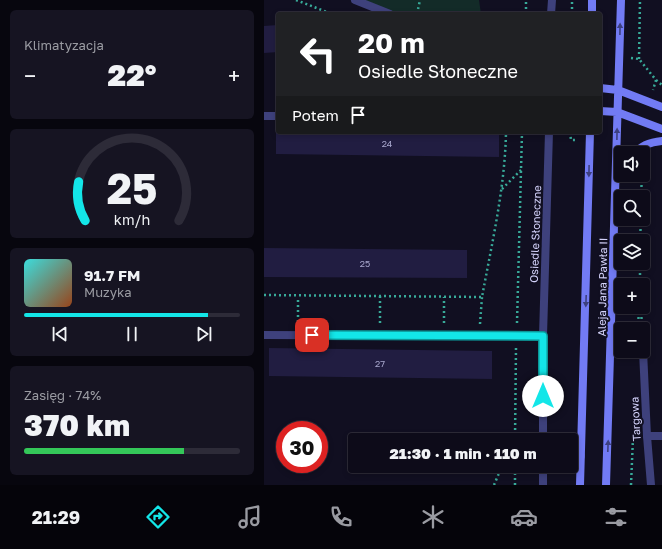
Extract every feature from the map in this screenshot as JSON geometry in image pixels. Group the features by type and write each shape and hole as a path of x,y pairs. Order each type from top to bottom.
{"main road":[{"path":"592,0 592,12"},
{"path":"619,57 621,0"},
{"name":"Aleja Jana Pawła II","path":"606,485 619,57"},
{"path":"602,88 618,90 662,107"},
{"path":"602,111 617,112 662,130"},
{"name":"Aleja Jana Pawła II","path":"580,485 590,134"},
{"path":"644,146 662,141"}],"street":[{"path":"355,0 385,12"},
{"path":"551,12 552,0"},
{"path":"264,116 276,116"},
{"name":"Osiedle Słoneczne","path":"543,433 543,336 549,134"},
{"path":"264,335 543,336"},
{"name":"Targowa","path":"643,358 651,485"},
{"path":"647,436 662,436"},
{"path":"543,473 543,485"}],"path":[{"path":"296,0 327,12"},
{"path":"417,12 420,0"},
{"path":"526,0 526,12"},
{"path":"572,0 572,12"},
{"path":"640,0 638,58 662,85"},
{"path":"619,57 638,58"},
{"path":"649,101 656,80"},
{"path":"480,336 482,297 501,189 506,155 506,134"},
{"path":"516,431 516,336 522,134"},
{"path":"501,189 521,169"},
{"path":"264,296 482,297"},
{"path":"380,296 380,335"},
{"path":"298,297 298,335"},
{"path":"444,297 444,336"},
{"path":"494,485 499,473"},
{"path":"515,473 515,485"}],"green space":[{"path":"364,0 479,0 481,12 386,12"}],"building":[{"path":"276,25 276,52 264,53 264,26"},
{"path":"276,134 499,134 499,157 276,154"},
{"path":"264,248 467,250 467,278 264,277"},
{"path":"269,348 492,351 492,379 269,376"}],"route":[{"path":"312,335 543,336 543,396"}]}
